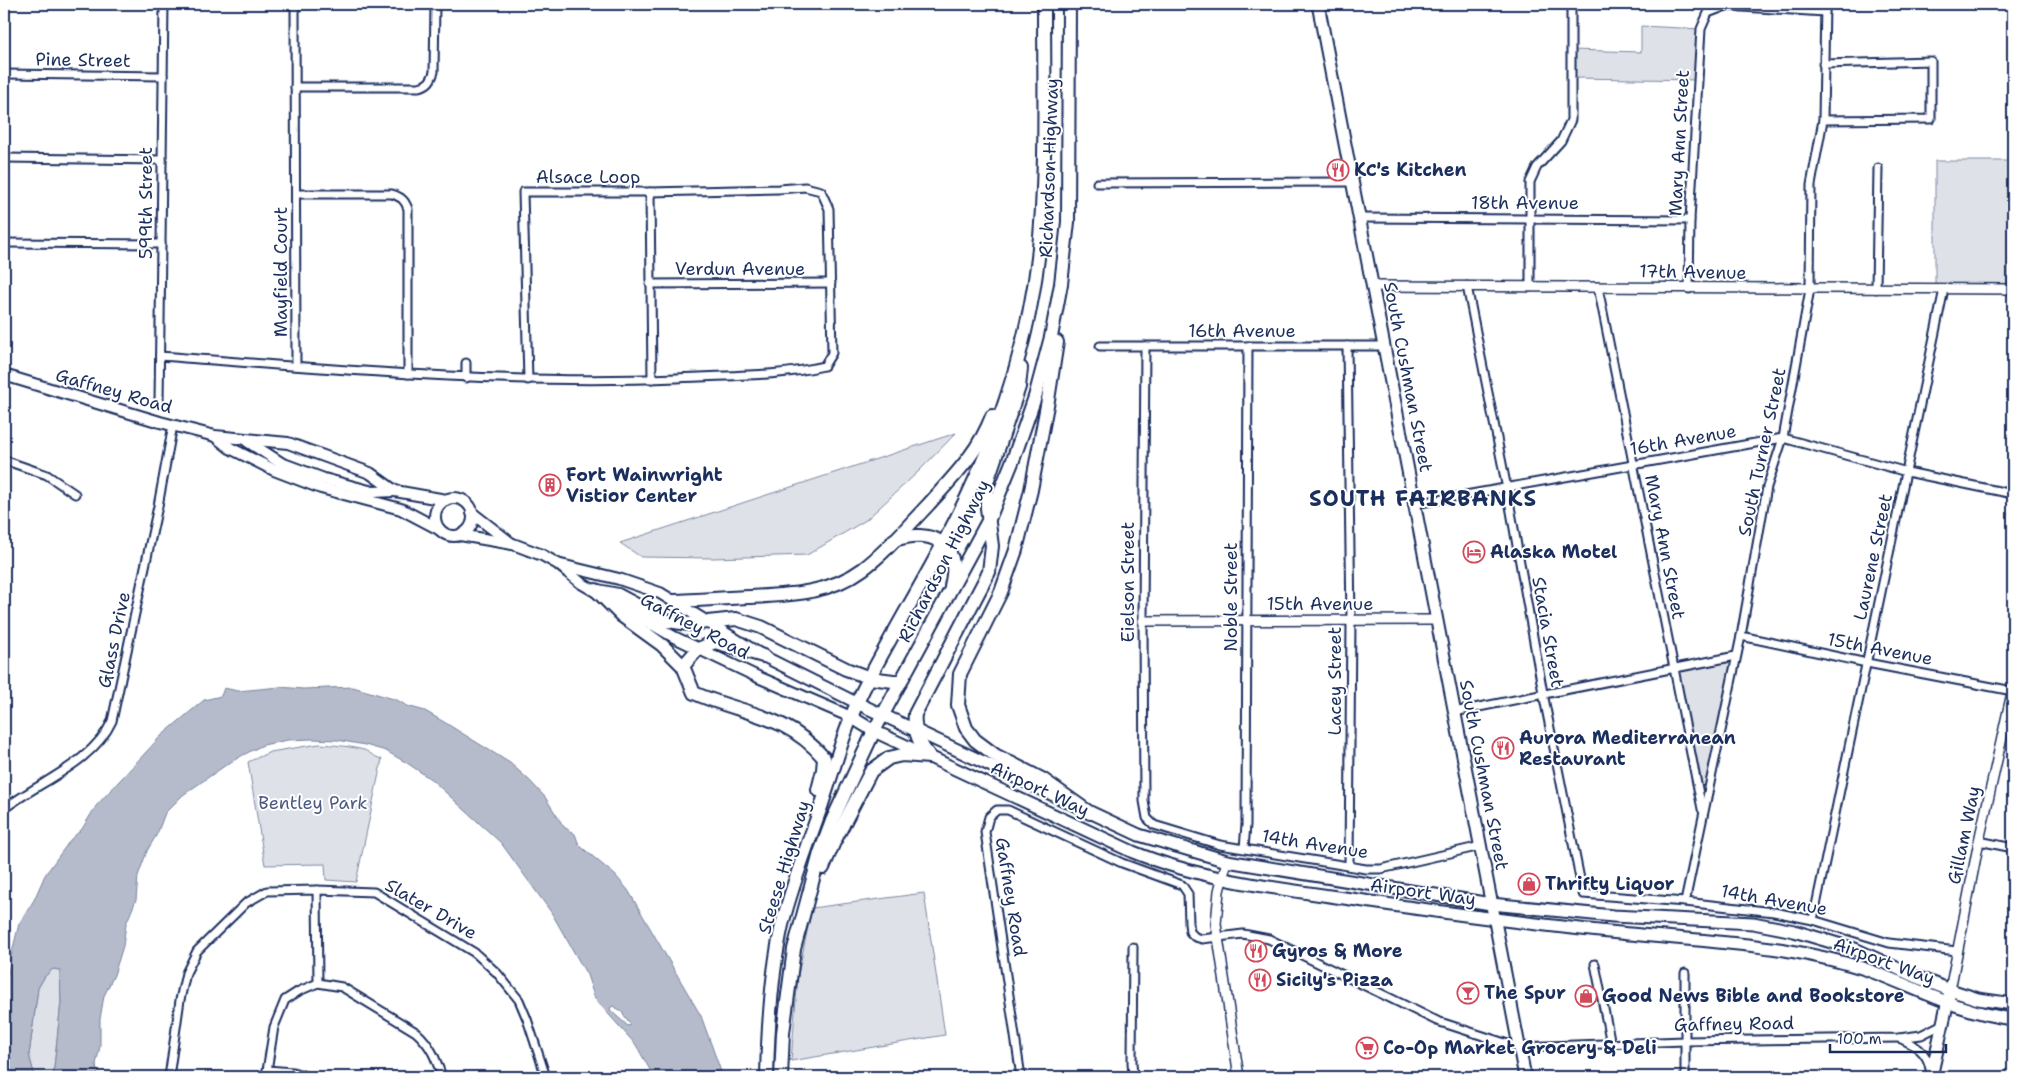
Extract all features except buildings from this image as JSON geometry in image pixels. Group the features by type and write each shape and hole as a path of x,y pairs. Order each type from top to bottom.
{"highway":[{"name":"Richardson Highway","path":"857,703 945,544 994,434 1016,364 1028,318 1037,260 1043,197 1044,4"},
{"name":"Richardson Highway","path":"883,715 989,520 1020,442 1049,345 1061,284 1068,222 1069,4"},
{"path":"674,601 789,595 812,592 839,584 862,570 894,540 965,465 987,429 1004,385 1021,316 1032,259 1044,92"},
{"path":"1068,222 1066,284 1048,400 1031,490 1016,550 1001,592 960,674 958,705 966,728 974,740 995,755 1042,779 1090,813"},
{"path":"930,757 922,747 915,730 915,714 989,572 992,546 987,498 989,473 1019,387 1028,318"},
{"path":"894,540 906,536 925,535 945,544 950,552 953,567 953,578 949,595"},
{"path":"596,590 618,596 667,621 689,624 736,619 761,627 846,669 870,678 901,682"},
{"path":"596,590 622,616 662,645 683,666 694,693 715,702 764,716 794,731 824,758 820,783 794,862 782,926"},
{"path":"683,666 698,649 715,642 763,656"},
{"name":"Steese Highway","path":"767,1077 768,1041 775,969 782,926 802,858 857,703"},
{"name":"Steese Highway","path":"781,1077 786,1005 794,948 820,853 829,829 883,715"},
{"path":"801,922 834,842 871,771 889,758 902,755 930,757"}],"main road":[{"name":"South Cushman Street","path":"1318,4 1525,1077"},
{"name":"Gaffney Road","path":"4,375 215,436 288,443 370,473 395,492"},
{"name":"Gaffney Road","path":"215,436 230,448 274,470 321,488 401,509 439,529"},
{"name":"Gaffney Road","path":"244,440 281,463 324,478 373,492 395,492 446,500"},
{"path":"453,498 462,500 468,505 472,513 472,523 460,535 450,536 439,529 435,520 435,512 440,504 446,500 453,498"},
{"name":"Gaffney Road","path":"472,513 513,544"},
{"name":"Gaffney Road","path":"460,535 513,544 542,555 558,564 581,583 698,649 851,717"},
{"name":"Gaffney Road","path":"558,564 619,578 660,593 763,656 857,703"},
{"name":"Airport Way","path":"857,703 1139,835 1226,861 1491,904 1613,916 1753,923 1794,931 1855,949 1914,976 1978,999 2013,1004"},
{"name":"Airport Way","path":"851,717 874,731 1133,852 1157,862 1221,879 1495,920 1683,940 1734,943 1811,955 1837,960 1869,971 1974,1012 2013,1019"},
{"path":"1931,1077 1950,990"}],"street":[{"name":"599th Street","path":"159,403 164,4"},
{"path":"295,4 296,194"},
{"path":"295,87 418,87 426,85 431,80 434,72 435,4"},
{"path":"1530,287 1530,182 1537,167 1561,141 1571,120 1571,4"},
{"name":"South Turner Street","path":"1685,902 1702,813 1741,636 1767,487 1782,438 1810,289 1811,185 1823,120 1825,4"},
{"path":"1726,5 1825,12"},
{"name":"Mary Ann Street","path":"1689,289 1690,220 1701,29 1708,13 1726,5"},
{"path":"1823,120 1931,119 1931,62 1824,64"},
{"name":"Pine Street","path":"4,74 162,76"},
{"path":"4,158 162,160"},
{"path":"1876,289 1878,168"},
{"path":"1097,183 1352,182"},
{"path":"160,356 466,378 528,380 652,379 798,372 824,366 832,353 831,283 829,209 820,191 805,187 650,192"},
{"name":"Alsace Loop","path":"528,380 523,192 650,192 652,379"},
{"name":"Mayfield Court","path":"296,366 296,194 392,194 406,201 408,209 408,374"},
{"name":"18th Avenue","path":"1359,218 1690,220"},
{"path":"4,243 161,244"},
{"name":"Verdun Avenue","path":"650,284 831,283"},
{"name":"17th Avenue","path":"1373,286 1689,289 2013,289"},
{"name":"Stacia Street","path":"1467,286 1507,489 1543,693 1584,894"},
{"name":"Mary Ann Street","path":"1598,287 1702,813"},
{"name":"Laurene Street","path":"1813,920 1944,288"},
{"name":"16th Avenue","path":"1100,346 1384,346"},
{"name":"Eielson Street","path":"1145,346 1142,621 1144,801 1147,818"},
{"name":"Noble Street","path":"1244,848 1246,825 1248,620 1248,346"},
{"name":"Lacey Street","path":"1347,346 1351,620 1349,866"},
{"path":"466,363 466,378"},
{"name":"Glass Drive","path":"4,809 20,796 81,758 97,746 106,734 112,720 158,506 173,425"},
{"name":"16th Avenue","path":"1415,504 1507,489 1782,438 1907,472 2013,494"},
{"path":"4,460 47,475 75,494"},
{"name":"15th Avenue","path":"1142,621 1437,620"},
{"name":"15th Avenue","path":"1741,636 1867,664 2013,690"},
{"path":"1454,712 1736,656"},
{"name":"Gillam Way","path":"1950,990 1979,841 2013,690"},
{"name":"Gaffney Road","path":"1021,1077 985,832 986,823 993,812 998,810 1008,810 1122,863 1182,885 1188,894 1190,932 1195,937 1202,939 1243,934 1269,939 1437,1021 1482,1037 1520,1047 1685,1041 1899,1038 1921,1035 1943,1024"},
{"name":"14th Avenue","path":"1147,818 1154,825 1220,845 1349,866 1381,869 1481,846"},
{"path":"1979,841 2013,848"},
{"path":"1226,861 1216,910 1218,937 1239,1077"},
{"path":"317,890 318,983"},
{"name":"Slater Drive","path":"168,1077 186,973 197,951 246,903 267,891 317,890 374,892 475,953 497,973 519,1000 546,1077"},
{"name":"14th Avenue","path":"1584,894 1685,902 1774,912 1813,920 1867,938 1889,943 1957,951"},
{"path":"1133,947 1133,1077"},
{"path":"1595,964 1611,1044"},
{"path":"1685,973 1685,1077"},
{"path":"308,1077 293,1072 266,1074 274,1028 285,1000 318,983 342,987 416,1032 426,1041 434,1053 442,1077"},
{"name":"Gaffney Road","path":"1899,1038 1920,1048 1928,1060 1931,1077"}],"green space":[{"path":"1641,26 1701,29 1698,80 1572,78 1571,50 1641,52"},
{"path":"1935,161 2013,161 2013,237 2009,237 2008,289 1935,289"},
{"path":"956,433 919,471 866,520 807,555 713,558 641,557 620,543"},
{"path":"1736,656 1703,813 1673,669"},
{"name":"Bentley Park","path":"319,744 364,750 382,759 356,882 326,880 325,864 265,865 248,762 270,752"},
{"path":"924,893 945,1035 791,1061 798,975 812,908"},
{"path":"53,969 60,970 61,1002 53,1077 35,1077 29,1055 38,988 45,976"}],"water":[{"path":"280,687 303,689 353,687 397,700 407,706 425,711 510,763 545,797 564,827 575,834 579,845 615,875 628,890 701,1016 723,1077 654,1077 636,1045 595,999 587,975 551,912 501,843 432,780 386,751 337,740 312,739 288,740 263,745 243,755 183,795 165,813 157,834 147,851 138,876 136,900 126,924 123,946 114,975 104,996 100,1019 100,1046 96,1065 98,1077 53,1077 61,1002 60,970 53,969 45,976 38,988 29,1055 35,1077 4,1077 4,993 12,952 19,924 34,900 45,875 71,839 82,829 96,806 160,737 204,700 221,696 224,688 238,691","holes":["613,1006 621,1011 631,1025 628,1026 610,1008"]}],"place":[{"name":"KC's Kitchen","path":"1338,170"},
{"name":"Fort Wainwright Vistior Center","path":"550,485"},
{"name":"Alaska Motel","path":"1474,552"},
{"name":"Aurora Mediterranean Restaurant","path":"1503,748"},
{"name":"Thrifty Liquor","path":"1529,884"},
{"name":"Gyros & More","path":"1256,951"},
{"name":"Sicily's Pizza","path":"1260,980"},
{"name":"The Spur","path":"1468,993"},
{"name":"Good News Bible and Bookstore","path":"1586,996"},
{"name":"Co-Op Market Grocery & Deli","path":"1367,1048"}],"district":[{"name":"SOUTH FAIRBANKS","path":"1423,498"}]}
